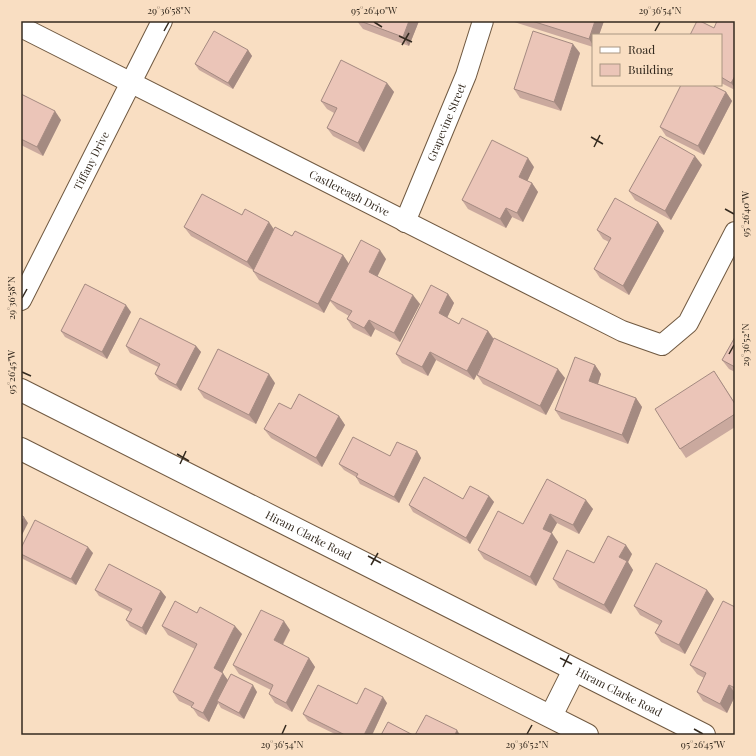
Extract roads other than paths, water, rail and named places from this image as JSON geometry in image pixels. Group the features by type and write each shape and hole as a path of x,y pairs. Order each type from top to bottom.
{"main road":[{"name":"Hiram Clarke Road","path":"21,390 704,735"},
{"path":"21,449 586,735"},
{"path":"551,716 574,670"}],"street":[{"name":"Tiffany Drive","path":"21,300 162,21"},
{"name":"Grapevine Street","path":"405,222 466,75 483,21"},
{"name":"Castlereagh Drive","path":"21,27 622,331 662,345 688,323 735,232"}]}
